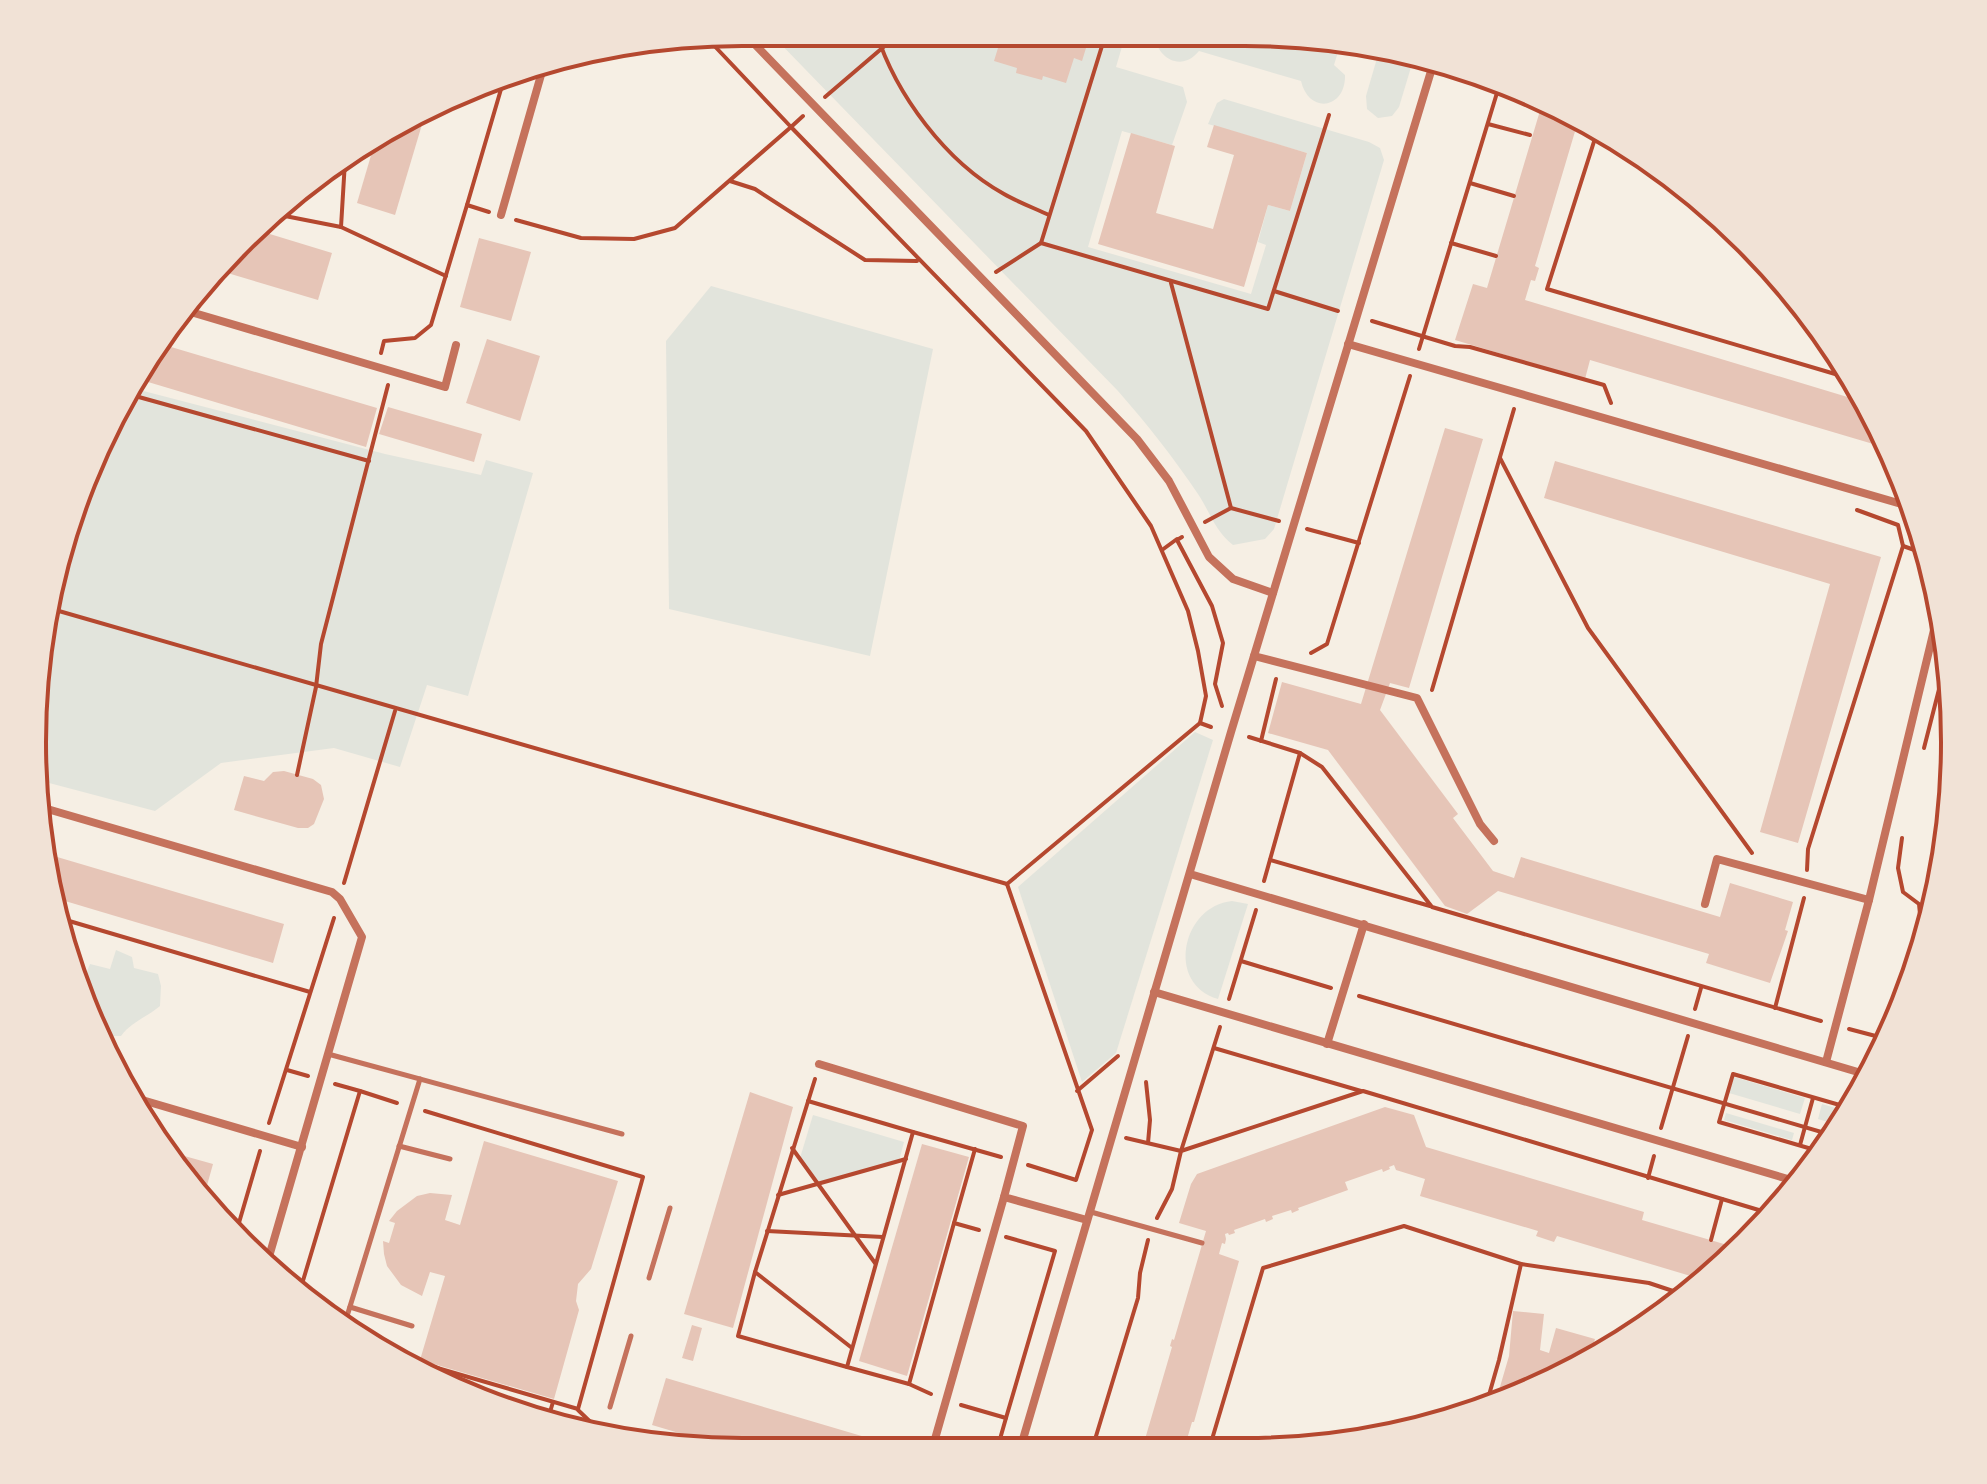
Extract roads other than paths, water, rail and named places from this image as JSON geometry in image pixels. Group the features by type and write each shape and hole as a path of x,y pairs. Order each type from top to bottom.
{"street":[{"path":"756,46 1137,439 1169,481 1209,557 1219,569 1233,579 1273,593"},
{"path":"1023,1438 1231,732 1431,72"},
{"path":"501,215 541,76"},
{"path":"194,313 445,387 456,345"},
{"path":"1348,344 1898,503"},
{"path":"1826,1062 1933,636"},
{"path":"1254,656 1417,698 1480,824 1494,841"},
{"path":"49,810 332,892 340,899 362,937 270,1253"},
{"path":"1705,904 1717,859 1869,900"},
{"path":"1190,874 1858,1072"},
{"path":"1327,1044 1364,924"},
{"path":"1154,992 1787,1179"},
{"path":"819,1064 1023,1126 935,1438"},
{"path":"146,1101 302,1147"},
{"path":"1004,1197 1088,1216"}],"lane":[{"path":"328,1054 622,1134"},
{"path":"347,1315 420,1079"},
{"path":"399,1146 450,1159"},
{"path":"649,1278 670,1208"},
{"path":"1088,1216 1202,1243"},
{"path":"350,1307 412,1326"},
{"path":"610,1407 631,1336"}]}
